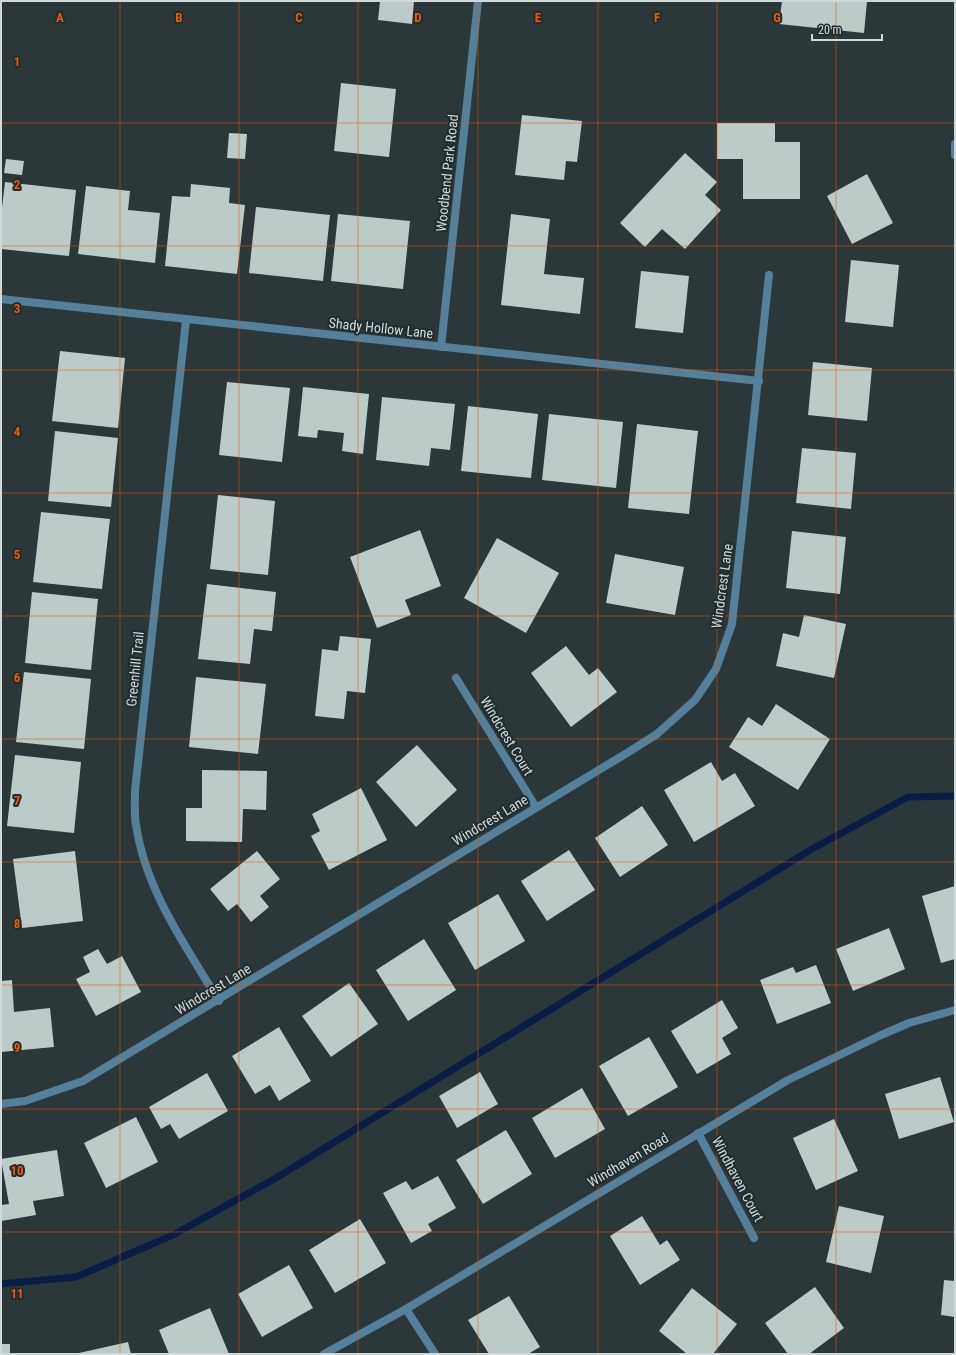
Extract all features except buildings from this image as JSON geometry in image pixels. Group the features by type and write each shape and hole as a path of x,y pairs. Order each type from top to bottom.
{"street":[{"name":"Woodbend Park Road","path":"441,348 478,1"},
{"path":"955,144 955,155"},
{"name":"Windcrest Lane","path":"1,1104 25,1102 83,1081 219,1001 657,734 695,700 716,669 732,624 759,381 769,275"},
{"name":"Shady Hollow Lane","path":"1,299 441,348 759,381"},
{"name":"Greenhill Trail","path":"186,320 135,791 136,823 141,853 153,887 175,929 219,1001"},
{"name":"Windcrest Court","path":"456,678 536,807"},
{"name":"Windhaven Road","path":"324,1354 406,1309 788,1080 879,1036 910,1023 955,1010"},
{"name":"Windhaven Court","path":"698,1133 754,1238"},
{"path":"406,1309 435,1354"}],"waterway":[{"path":"1,1284 76,1277 173,1235 276,1178 812,849 908,797 955,796"}]}
